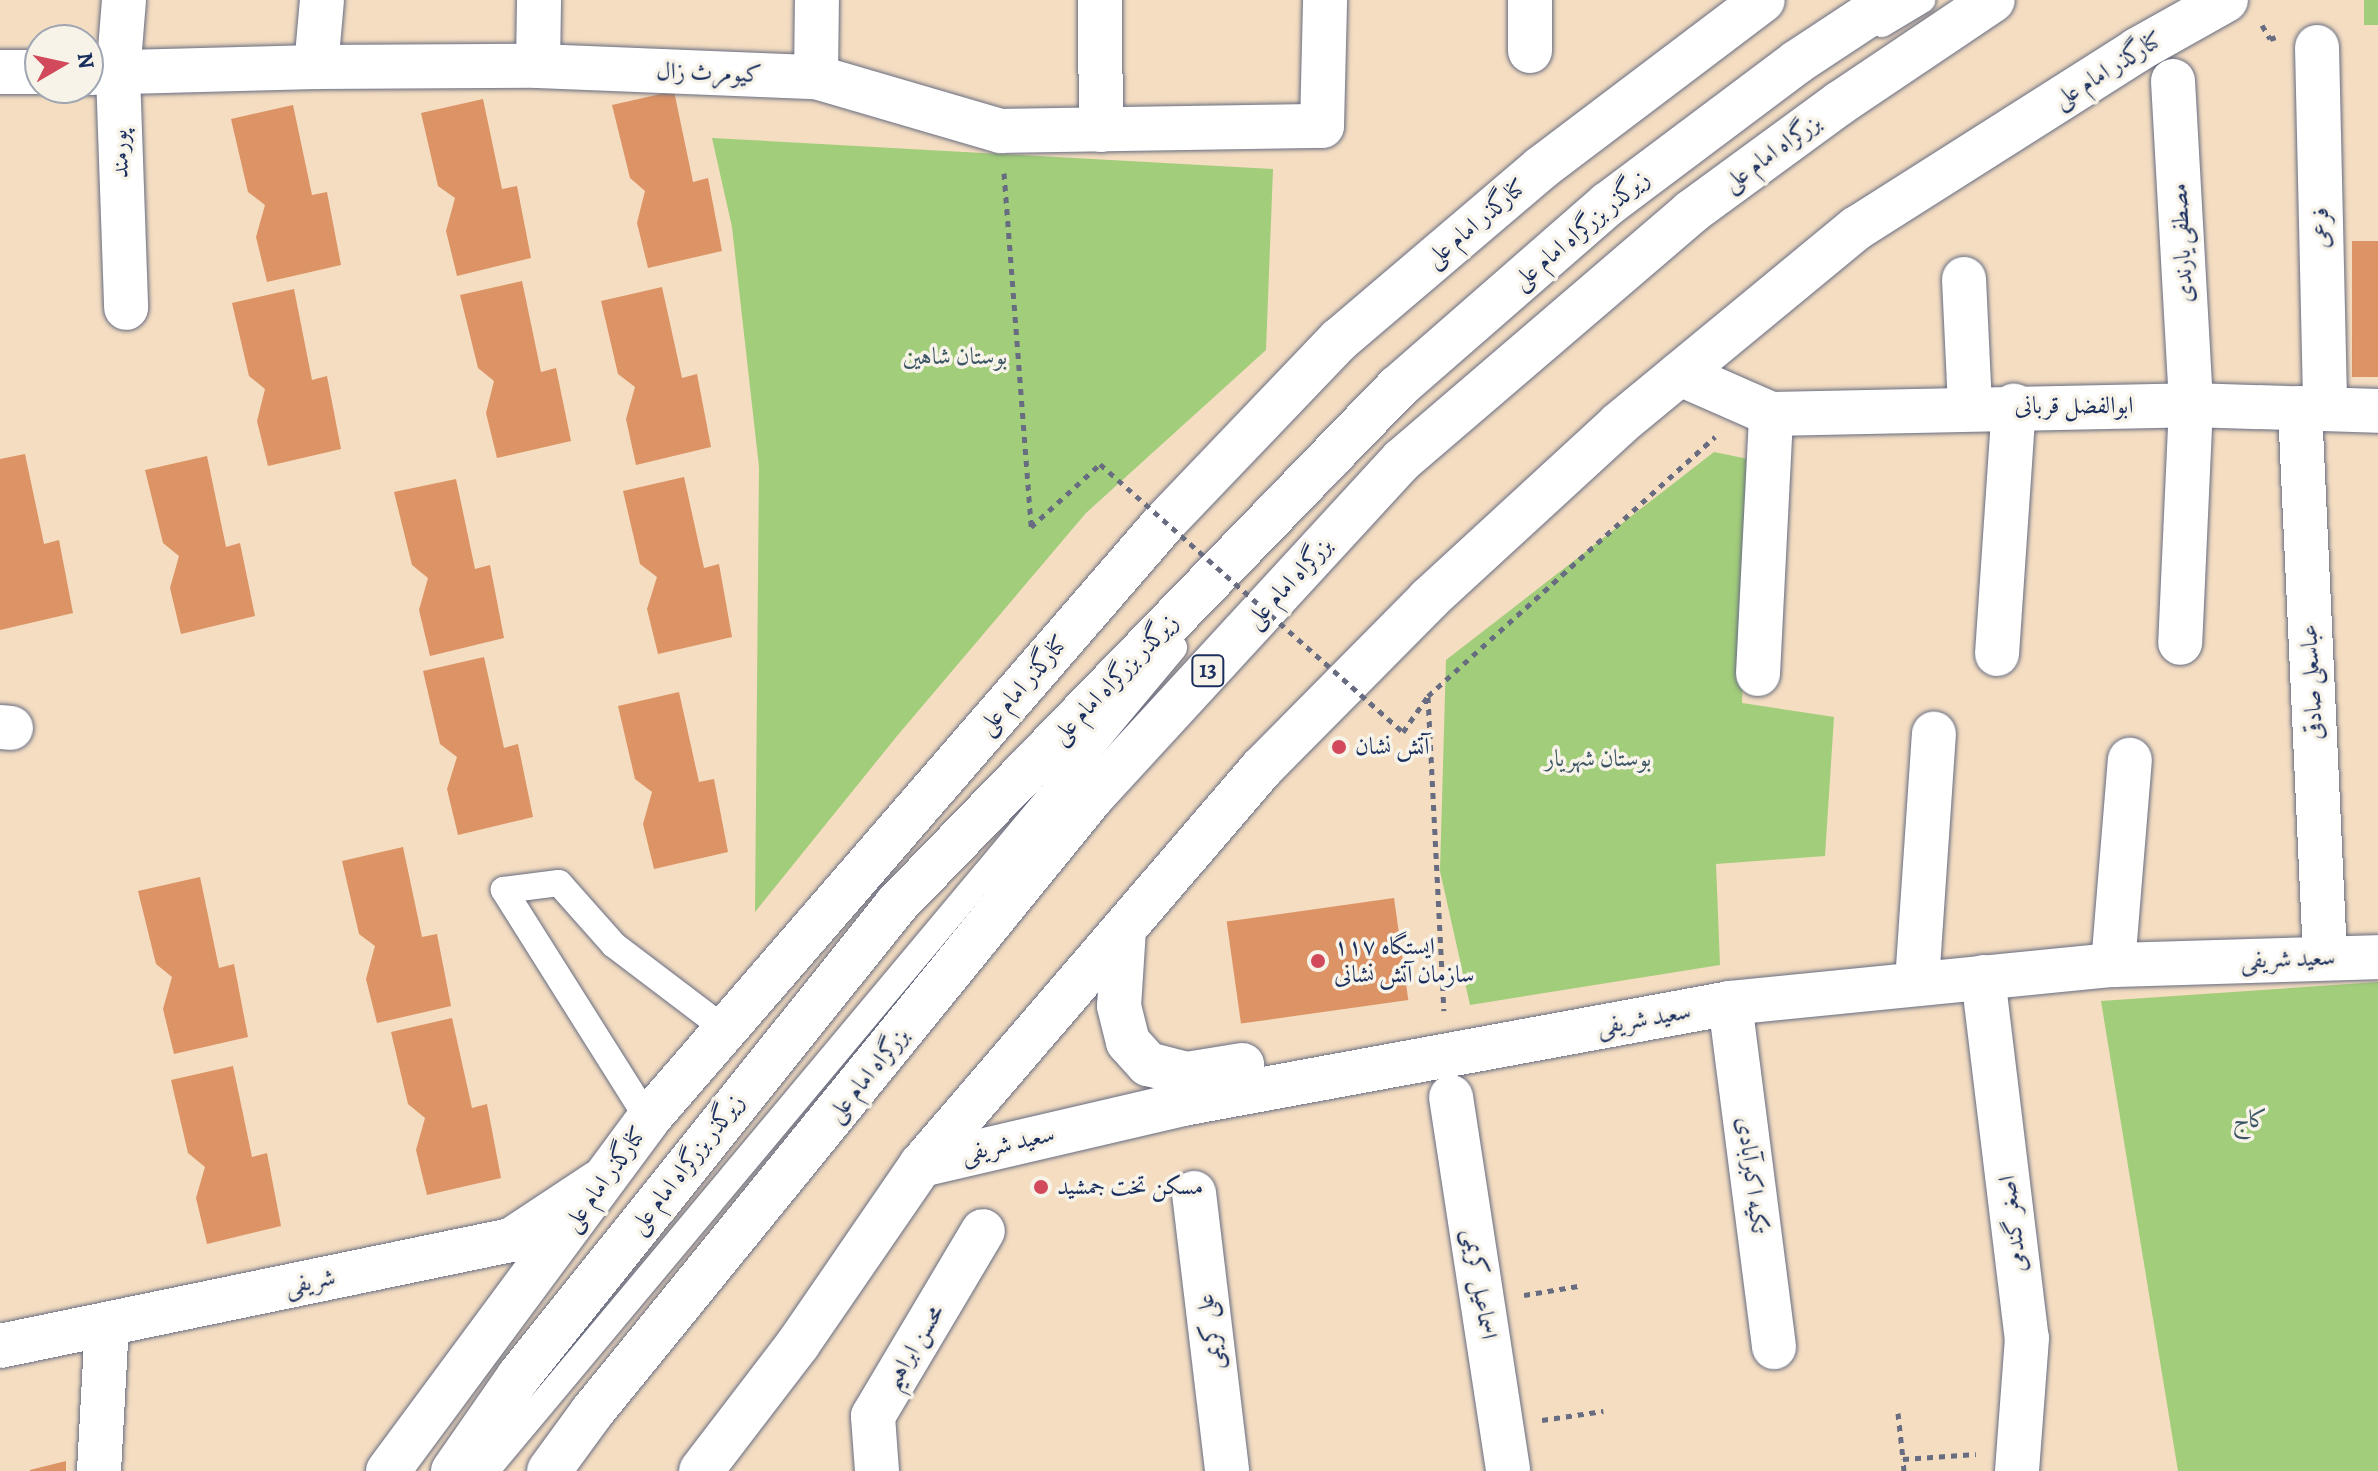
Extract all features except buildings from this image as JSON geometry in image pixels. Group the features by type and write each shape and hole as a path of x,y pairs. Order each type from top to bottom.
{"main road":[{"name":"پورمند","path":"104,70 124,0"},
{"path":"316,67 322,0"},
{"path":"538,66 539,0"},
{"path":"816,77 817,0"},
{"path":"1100,0 1101,130"},
{"name":"کیومرث زال","path":"104,74 316,67 538,66 816,77 1001,131 1322,126 1325,0"},
{"path":"1530,0 1530,51"},
{"name":"کنارگذر امام علی","path":"388,1471 648,1119 1163,524 1339,340 1541,168 1763,0"},
{"name":"زیرگذر بزرگراه امام علی","path":"453,1471 519,1376 897,904 1398,387 1608,204 1797,62 1891,0"},
{"name":"بزرگراه امام علی","path":"549,1471 592,1412 1092,797 1402,460 1691,212 1840,103 1993,0"},
{"name":"کنارگذر امام علی","path":"701,1471 798,1344 921,1165 1262,768 1429,599 1619,424 1857,228 2137,50 2226,0"},
{"name":"فرعی","path":"2312,408 2317,47"},
{"path":"0,72 24,72"},
{"name":"مصطفی یارندی","path":"2173,81 2191,405 2180,643"},
{"name":"پورمند","path":"104,84 126,308"},
{"path":"1964,279 1970,407"},
{"path":"1680,374 1771,414 1758,674"},
{"name":"ابوالفضل قربانی","path":"1771,414 2014,406 2191,405 2378,411"},
{"path":"1997,654 2014,406"},
{"name":"عباسعلی صادقی","path":"2312,408 2325,957"},
{"path":"1917,982 1934,734"},
{"path":"2113,965 2130,760"},
{"path":"1124,929 1119,1006 1128,1042 1148,1064 1187,1074 1392,1043 1446,1055"},
{"name":"سعید شریفی","path":"921,1165 1183,1104 1730,1003 1917,982 2113,965 2378,957"},
{"name":"اصغر گندمی","path":"1983,977 2027,1338 2017,1461"},
{"name":"تکیه اکبرآبادی","path":"1730,1003 1774,1347"},
{"name":"اسماعیل کریمی","path":"1451,1097 1508,1471"},
{"name":"شریفی","path":"0,1346 511,1240 605,1179"},
{"name":"علی کریمی","path":"1194,1193 1227,1471"},
{"name":"محسن ابراهیم","path":"877,1471 873,1416 983,1231"},
{"path":"99,1471 107,1325"}],"lane":[{"path":"486,1471 1138,688 1390,414 1696,154 1808,71 1922,0"},
{"path":"648,1119 504,890 559,883 614,945 726,1030"}],"path":[{"path":"1001,131 1031,527 1100,464 1403,732 1428,696 1730,424 1771,414"},
{"path":"1428,696 1446,1055"},
{"path":"1484,1302 1578,1286"},
{"path":"1502,1427 1603,1411"},
{"path":"1898,1413 1904,1471"},
{"path":"1903,1459 2017,1461"}],"green space":[{"path":"2364,0 2378,0 2378,25 2364,25"},
{"name":"بوستان شاهین","path":"712,138 1273,169 1266,350 1086,513 897,736 755,912 759,467 732,227"},
{"name":"بوستان شهریار","path":"1714,452 1753,460 1742,703 1834,717 1825,856 1716,864 1720,965 1470,1005 1440,871 1446,660"},
{"name":"کاج","path":"2378,982 2378,1471 2178,1471 2101,1001"}],"place":[{"name":"آتش نشان","path":"1339,747"},
{"name":"ایستگاه ۱۱۷ سازمان آتش نشانی","path":"1318,961"},
{"name":"مسکن تخت جمشید","path":"1041,1187"}]}
